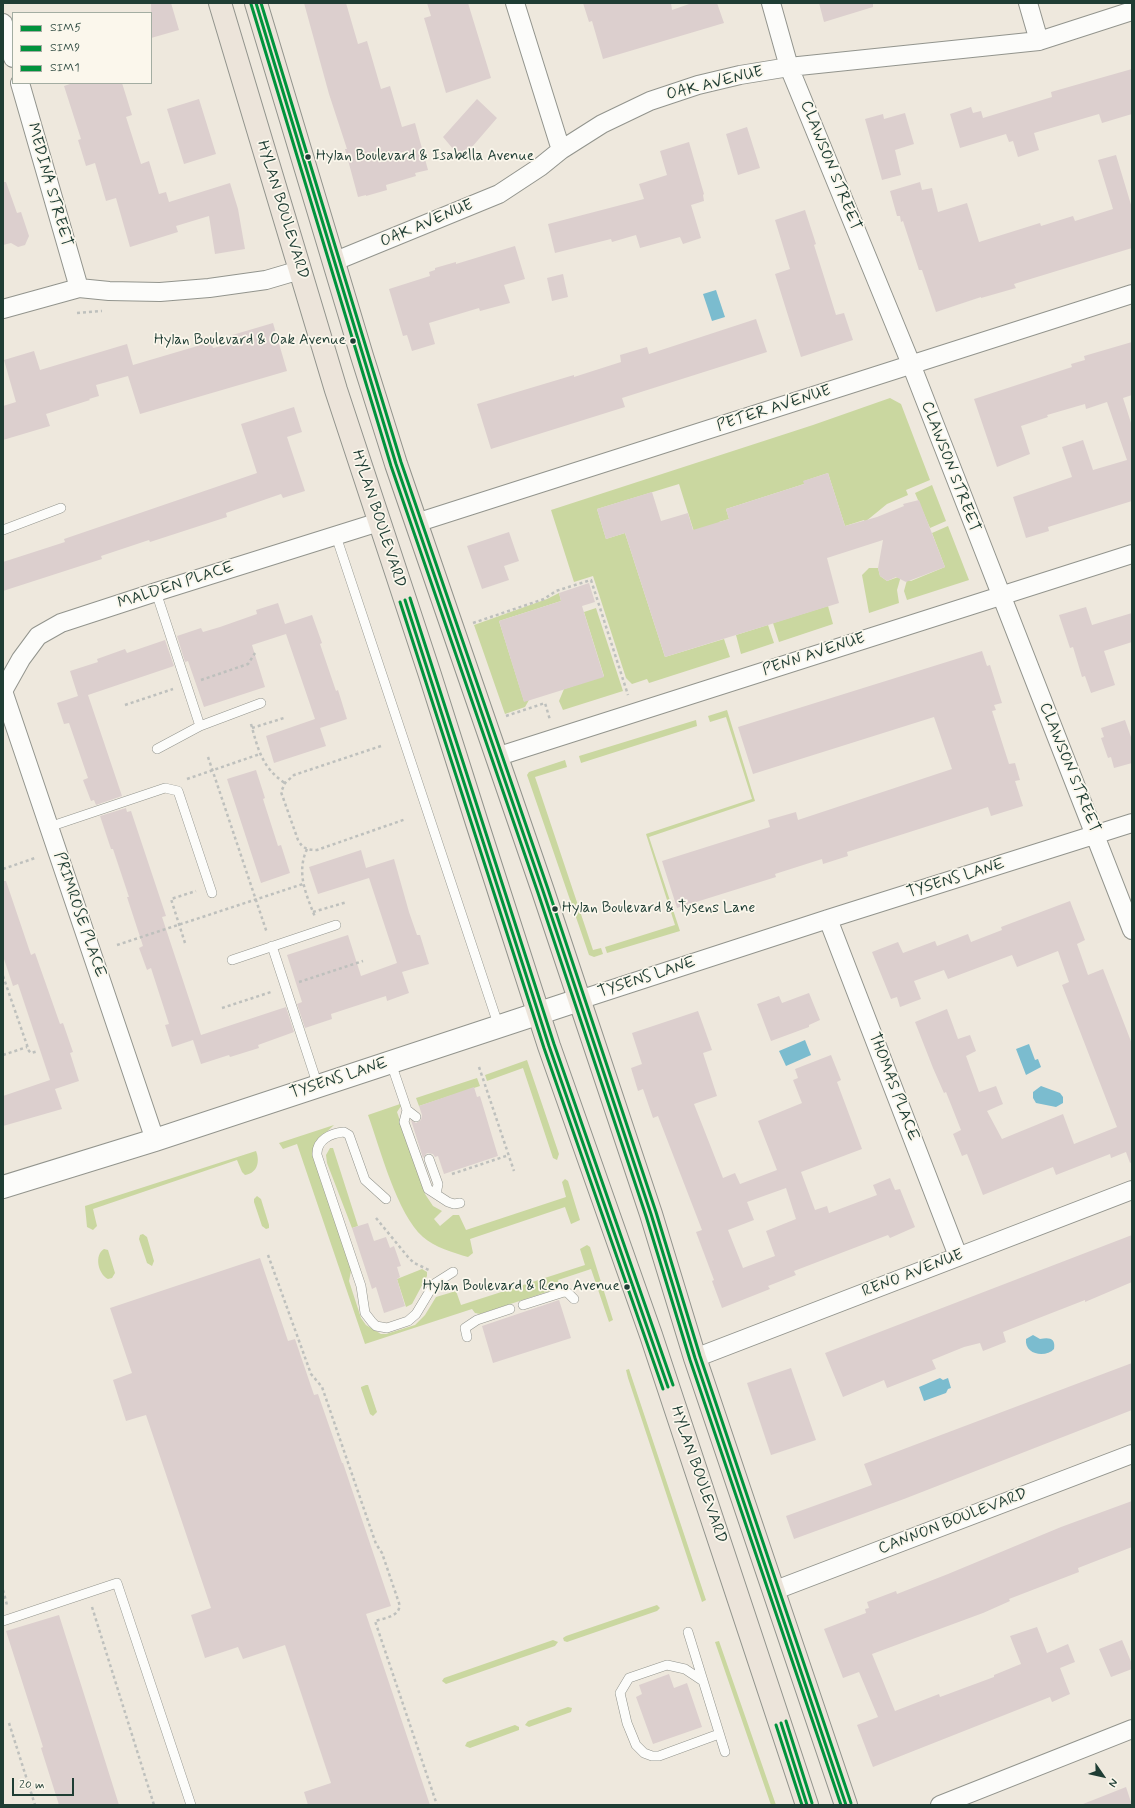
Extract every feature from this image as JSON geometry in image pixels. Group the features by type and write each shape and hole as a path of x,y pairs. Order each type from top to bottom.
{"main road":[{"name":"HYLAN BOULEVARD","path":"220,3 336,390 539,1014 651,1335 807,1805"},
{"path":"256,3 333,262 416,523 580,1000 651,1214 695,1358 846,1805"}],"street":[{"path":"515,3 561,150"},
{"name":"CLAWSON STREET","path":"771,3 789,67 911,364 1132,930"},
{"path":"1028,3 1039,40"},
{"name":"OAK AVENUE","path":"333,262 499,194 540,167 561,150 602,124 650,101 698,85 733,76 789,67 1039,40 1132,11"},
{"path":"3,23 12,54"},
{"name":"MEDINA STREET","path":"20,84 79,288"},
{"path":"3,309 79,288 109,291 167,292 266,280 300,270"},
{"name":"PETER AVENUE","path":"416,523 1132,294"},
{"name":"MALDEN PLACE","path":"3,691 21,659 38,636 61,623 379,522"},
{"name":"PENN AVENUE","path":"496,757 1132,554"},
{"name":"PRIMROSE PLACE","path":"3,691 155,1140"},
{"name":"TYSENS LANE","path":"3,1187 155,1140 828,919 1132,823"},
{"name":"THOMAS PLACE","path":"828,919 958,1256"},
{"name":"RENO AVENUE","path":"695,1358 1132,1190"},
{"name":"CANNON BOULEVARD","path":"773,1591 1132,1454"},
{"path":"940,1805 1132,1729"}],"lane":[{"path":"3,530 61,508"},
{"path":"336,536 499,1027"},
{"path":"156,592 200,726"},
{"path":"156,749 200,726 261,703"},
{"path":"49,828 165,788 178,791 211,890"},
{"path":"232,960 336,925"},
{"path":"272,946 318,1086"},
{"path":"391,1063 407,1110 404,1122 428,1189 442,1199 454,1204 460,1203"},
{"path":"407,1110 416,1117"},
{"path":"386,1199 365,1180 349,1135 344,1132 339,1132 322,1141 318,1146 317,1155 361,1286 366,1313 372,1322 376,1326 387,1328 408,1321 416,1314 434,1284 453,1272"},
{"path":"429,1159 438,1184 436,1194"},
{"path":"523,1305 564,1292 568,1293 574,1299"},
{"path":"467,1337 465,1328 470,1323 510,1309"},
{"path":"3,1620 117,1583 191,1805"},
{"path":"688,1632 725,1752"},
{"path":"703,1681 686,1669 667,1665 629,1678 620,1693 627,1723 636,1746 640,1750 652,1756 669,1753 719,1734"}],"path":[{"path":"77,313 105,311"},
{"path":"471,624 544,599 556,591 591,580 628,695"},
{"path":"125,705 248,664 255,653"},
{"path":"503,716 545,703 550,720"},
{"path":"252,728 284,718"},
{"path":"251,724 260,754 269,771 285,783"},
{"path":"381,746 294,775 285,783 282,792 298,840 302,847 317,850 406,819"},
{"path":"184,780 260,754"},
{"path":"208,757 272,946"},
{"path":"307,849 302,865 303,884 315,917"},
{"path":"3,869 35,858"},
{"path":"117,945 303,884"},
{"path":"185,943 171,899 211,890"},
{"path":"313,912 347,902"},
{"path":"222,1008 363,961"},
{"path":"3,976 27,1047 31,1053 38,1051"},
{"path":"3,1055 27,1047"},
{"path":"479,1067 514,1171"},
{"path":"452,1174 509,1155"},
{"path":"376,1218 408,1257 429,1270 430,1274"},
{"path":"268,1255 311,1374 322,1387 376,1544 382,1553 399,1603 400,1608 397,1613 375,1621 438,1805"},
{"path":"3,1590 7,1606"},
{"path":"91,1603 154,1805"},
{"path":"9,1723 35,1805"}],"green space":[{"path":"890,398 901,404 930,480 906,490 908,495 887,504 865,522 864,520 845,526 828,473 804,481 804,484 726,509 729,519 719,522 707,573 679,484 597,509 606,539 625,533 665,657 724,639 730,657 649,683 647,679 632,684 626,678 593,576 574,582 551,510 813,425"},
{"path":"932,485 946,521 930,528 915,493"},
{"path":"948,526 969,580 907,600 904,591 907,580 911,581 945,567 932,533"},
{"path":"869,568 878,568 880,576 887,581 901,576 897,590 899,603 869,613 862,575"},
{"path":"559,593 561,601 499,621 524,701 529,700 525,707 505,714 474,625 547,599"},
{"path":"828,606 833,624 779,642 773,623"},
{"path":"596,608 623,691 563,710 559,701 564,689 604,676 584,612"},
{"path":"768,625 774,643 741,654 736,635"},
{"path":"727,710 755,801 649,837 680,931 607,953 605,947 675,925 646,834 752,799 726,717 710,722 708,716"},
{"path":"696,720 697,726 581,763 579,756"},
{"path":"565,760 567,767 535,777 593,950 601,948 603,954 594,957 589,955 527,775 529,772"},
{"path":"527,1060 559,1154 557,1160 553,1158 523,1068 487,1081 485,1075"},
{"path":"477,1078 480,1086 419,1106 416,1098"},
{"path":"403,1103 397,1112 425,1194 433,1206 442,1211 434,1219 440,1226 453,1215 459,1215 466,1230 566,1197 562,1182 565,1179 568,1181 580,1220 571,1224 565,1207 470,1239 473,1253 468,1257 444,1249 428,1241 414,1227 397,1197 368,1115"},
{"path":"334,1125 317,1141 313,1149 352,1266 349,1281 361,1318 366,1325 381,1334 386,1334 415,1325 425,1315 436,1297 456,1291 461,1305 585,1265 580,1249 587,1245 590,1247 613,1320 609,1322 591,1269 558,1280 559,1284 556,1289 480,1314 475,1313 472,1309 365,1344 297,1144 283,1149 279,1143"},
{"path":"330,1148 333,1148 358,1226 352,1228 327,1163 326,1155"},
{"path":"256,1151 258,1159 257,1166 253,1172 249,1174 245,1175 242,1172 237,1160 93,1209 97,1226 93,1230 87,1227 85,1206"},
{"path":"257,1196 261,1199 269,1225 269,1228 266,1229 262,1226 254,1202 254,1199"},
{"path":"143,1234 147,1237 154,1261 152,1266 147,1263 139,1239 140,1235"},
{"path":"104,1249 108,1250 115,1273 112,1278 108,1279 102,1273 98,1264 99,1256"},
{"path":"422,1269 427,1272 427,1276 412,1304 406,1307 397,1279"},
{"path":"629,1369 706,1600 702,1602 628,1378 626,1370"},
{"path":"368,1385 377,1412 373,1416 370,1414 361,1388"},
{"path":"657,1605 660,1608 657,1611 567,1642 564,1641 563,1638 566,1636"},
{"path":"553,1640 558,1642 555,1646 446,1684 442,1681 444,1678"},
{"path":"719,1641 776,1805 771,1805 715,1642"},
{"path":"568,1707 572,1708 571,1712 529,1727 525,1725 528,1721"},
{"path":"515,1725 519,1727 519,1730 470,1748 465,1746 467,1742"}],"water":[{"path":"716,290 725,317 712,321 703,294"},
{"path":"805,1040 811,1055 786,1066 779,1051"},
{"path":"1029,1044 1035,1060 1038,1059 1041,1067 1026,1075 1016,1049"},
{"path":"1041,1086 1060,1093 1063,1097 1063,1103 1056,1107 1036,1103 1033,1098 1033,1092"},
{"path":"1033,1335 1040,1339 1049,1338 1053,1340 1054,1349 1050,1352 1041,1354 1032,1352 1028,1349 1026,1339"},
{"path":"940,1378 943,1380 948,1378 951,1388 948,1389 946,1393 924,1401 919,1387"}],"building":[{"path":"151,3 171,3 179,30 152,38"},
{"path":"304,3 346,3 358,44 367,41 381,89 390,86 402,127 415,123 428,170 415,173 416,176 386,185 387,190 358,197 345,149 347,149 329,94"},
{"path":"427,3 468,3 491,78 446,93 424,18 431,16"},
{"path":"583,3 671,3 672,10 692,3 717,3 724,23 603,59 592,21 589,22"},
{"path":"819,3 873,3 873,7 824,22"},
{"path":"1132,69 1132,114 1102,123 1099,114 1034,133 1039,150 1018,157 1013,141 1009,142 1006,134 960,148 950,114 971,107 973,113 981,111 983,118 1052,97 1051,92"},
{"path":"70,84 122,84 132,115 126,117 141,164 149,161 159,194 166,192 169,202 230,183 238,209 245,249 215,254 209,216 176,226 178,232 130,247 116,198 106,201 95,163 86,166 78,140 81,139 64,86"},
{"path":"199,99 216,154 184,164 167,109"},
{"path":"477,99 497,118 472,147 471,146 459,156 443,137"},
{"path":"905,113 914,144 895,150 901,175 882,180 865,119 883,114 884,119"},
{"path":"747,127 760,168 738,175 726,134"},
{"path":"689,142 704,194 704,201 691,205 701,238 683,244 680,237 640,248 636,235 612,242 611,239 555,253 548,224 644,199 639,184 667,175 660,151"},
{"path":"1116,155 1132,208 1132,248 1014,284 1016,288 981,297 936,312 922,270 919,270 903,221 901,222 900,216 897,216 890,191 920,182 922,190 932,188 938,212 967,203 979,242 1040,223 1041,226 1073,216 1075,221 1113,209 1098,160"},
{"path":"3,182 6,182 17,213 21,212 29,236 25,245 18,247 11,243 3,245"},
{"path":"805,210 816,244 814,245 836,315 844,313 853,340 801,357 775,274 790,269 775,220"},
{"path":"515,246 525,279 504,285 510,303 480,311 479,308 429,323 435,344 412,351 407,335 403,336 389,289 430,276 429,272 435,270 435,268 456,262 456,264"},
{"path":"563,274 568,297 552,301 547,278"},
{"path":"756,319 767,352 622,398 625,407 491,449 477,404 574,375 574,377 621,362 620,355 647,347 649,354"},
{"path":"273,323 287,371 140,414 128,376 96,385 99,396 46,414 50,426 3,440 3,406 16,402 4,360 34,351 40,370 127,344 133,365 211,342 213,348 230,344 229,336"},
{"path":"1132,342 1132,395 1123,398 1132,426 1132,501 1048,527 1049,531 1026,538 1013,497 1072,477 1062,447 1083,440 1093,470 1127,460 1107,402 1086,409 1085,404 1047,415 1048,417 1021,426 1030,454 997,467 974,399 1072,367 1071,364 1085,360 1084,356"},
{"path":"294,407 302,432 287,437 305,491 283,498 281,494 226,513 227,517 150,542 149,540 101,556 102,559 3,591 3,562 65,542 64,539 257,473 241,424"},
{"path":"828,473 845,526 877,517 904,506 903,504 919,500 945,567 906,582 896,577 887,581 880,576 878,568 883,540 827,558 839,603 665,657 625,533 606,539 597,509 652,492 661,521 688,513 693,530 729,519 726,509 804,484 803,481"},
{"path":"509,532 519,561 504,566 509,580 482,589 467,546"},
{"path":"589,583 595,602 582,606 604,677 524,702 499,621 561,601 559,593"},
{"path":"278,603 285,624 312,615 322,643 320,644 336,691 338,690 347,719 320,728 326,746 274,763 266,736 315,719 286,634 252,645 265,687 204,707 188,661 185,662 177,636 201,628 203,632 220,627 257,614 256,610"},
{"path":"1086,607 1092,625 1132,613 1132,642 1104,651 1115,685 1091,693 1085,676 1082,677 1073,647 1070,648 1059,615"},
{"path":"165,640 174,666 88,695 122,796 96,805 94,800 91,801 83,780 88,778 69,723 64,724 57,703 78,696 70,671 98,662 97,659 125,649 127,653"},
{"path":"982,651 987,666 990,665 1002,703 994,705 996,710 992,711 1009,764 1015,763 1020,780 1015,781 1023,806 991,816 988,807 847,852 848,856 823,864 822,859 775,874 776,877 677,908 662,861 770,827 768,820 796,812 798,820 952,769 934,717 753,774 738,727"},
{"path":"1125,720 1132,740 1132,763 1114,768 1111,757 1108,758 1101,738 1104,737 1101,728"},
{"path":"256,770 265,798 263,799 278,846 281,845 290,873 261,883 227,779"},
{"path":"126,808 127,812 131,811 166,916 162,917 201,1035 286,1007 294,1032 258,1045 259,1048 230,1057 229,1055 201,1064 193,1040 172,1047 165,1025 169,1024 151,968 147,970 139,948 143,946 127,897 129,897 100,816"},
{"path":"361,850 366,868 394,859 409,912 417,935 420,935 429,964 402,972 409,993 387,1001 386,996 331,1014 332,1019 305,1028 297,1004 302,1002 287,955 348,935 361,976 397,963 369,878 318,894 309,867"},
{"path":"3,881 6,881 31,955 35,953 60,1024 63,1023 73,1052 70,1053 79,1081 55,1089 62,1109 3,1126 3,1096 50,1080 18,984 13,986 3,956"},
{"path":"1070,901 1085,940 1077,944 1088,975 1103,969 1132,1044 1132,1162 1130,1163 1126,1152 1111,1158 1110,1154 1056,1175 1053,1167 983,1195 967,1154 962,1156 953,1134 961,1130 946,1092 944,1093 933,1068 915,1022 947,1009 958,1039 970,1035 976,1051 966,1056 979,1092 996,1086 1003,1104 987,1111 1002,1139 1063,1114 1074,1144 1117,1127 1062,985 1069,982 1058,951 1017,967 1012,955 948,979 944,970 914,981 921,999 900,1007 897,997 891,999 872,952 898,942 903,953 935,941 937,946 968,934 971,942 1002,930 1001,927"},
{"path":"809,993 820,1020 809,1025 809,1027 771,1041 757,1004 779,996 782,1003"},
{"path":"698,1011 712,1050 703,1053 717,1096 694,1104 723,1178 735,1173 740,1184 777,1170 758,1121 802,1103 793,1080 798,1078 795,1069 831,1055 841,1080 837,1082 862,1149 801,1172 815,1210 827,1206 829,1213 877,1195 873,1185 890,1178 895,1190 900,1189 915,1227 890,1238 888,1235 794,1271 796,1275 768,1286 770,1289 722,1308 712,1281 714,1280 696,1232 702,1230 658,1116 653,1118 643,1089 638,1091 631,1068 642,1064 632,1033","holes":["786,1188 796,1219 766,1231 775,1256 743,1268 728,1230 754,1220 747,1202"]},
{"path":"474,1087 477,1097 480,1096 498,1156 444,1174 438,1156 435,1157 433,1154 427,1153 423,1158 411,1120 416,1123 421,1120 422,1115 419,1106"},
{"path":"368,1223 374,1241 386,1237 390,1248 394,1246 401,1266 397,1267 400,1277 397,1279 405,1306 384,1313 376,1287 372,1289 352,1228"},
{"path":"1132,1235 1132,1282 1085,1302 1085,1300 1003,1332 1006,1342 983,1351 980,1343 964,1347 932,1360 936,1369 887,1388 884,1380 843,1397 825,1353"},
{"path":"260,1258 288,1341 295,1339 314,1395 318,1394 391,1606 366,1614 430,1805 308,1805 304,1792 331,1783 285,1645 243,1659 238,1647 205,1658 191,1615 211,1608 146,1415 126,1421 113,1380 132,1373 110,1308"},
{"path":"559,1300 571,1338 493,1363 482,1326"},
{"path":"1132,1363 1132,1410 904,1499 794,1539 786,1516 872,1485 864,1464"},
{"path":"791,1368 816,1440 771,1455 747,1383"},
{"path":"1132,1501 1132,1547 1078,1568 1079,1572 1009,1599 1010,1601 983,1613 872,1654 895,1711 939,1694 940,1697 994,1677 994,1675 1021,1664 1010,1636 1037,1627 1047,1653 1068,1644 1075,1662 1060,1668 1070,1694 1052,1702 1050,1697 873,1767 857,1725 878,1717 859,1672 843,1678 824,1629 866,1613 865,1609 869,1608 867,1602 896,1591 897,1594 1061,1527"},
{"path":"59,1615 119,1805 59,1805 41,1748 43,1747 6,1631"},
{"path":"1122,1640 1132,1664 1132,1669 1111,1677 1099,1649"},
{"path":"669,1674 674,1688 687,1683 702,1727 653,1744 636,1697 642,1694 639,1685"},
{"path":"1126,1787 1132,1805 1083,1805 1083,1804"}],"transit line":[{"name":"SIM5","path":"256,3 396,464 543,891 651,1214 695,1358 846,1805"},
{"name":"SIM1","path":"261,3 401,462 548,889 656,1212 700,1356 851,1803"},
{"name":"SIM9","path":"251,4 391,466 538,893 646,1216 690,1360 841,1805"},
{"name":"SIM1","path":"410,598 554,1044 673,1385"},
{"name":"SIM5","path":"405,600 549,1046 668,1387"},
{"name":"SIM9","path":"400,602 544,1048 663,1389"},
{"name":"SIM1","path":"786,1721 812,1803"},
{"name":"SIM5","path":"781,1723 807,1805"},
{"name":"SIM9","path":"776,1725 802,1805"}],"place":[{"name":"Hylan Boulevard & Isabella Avenue","path":"308,157"},
{"name":"Hylan Boulevard & Oak Avenue","path":"353,341"},
{"name":"Hylan Boulevard & Tysens Lane","path":"555,909"},
{"name":"Hylan Boulevard & Reno Avenue","path":"627,1287"}]}
